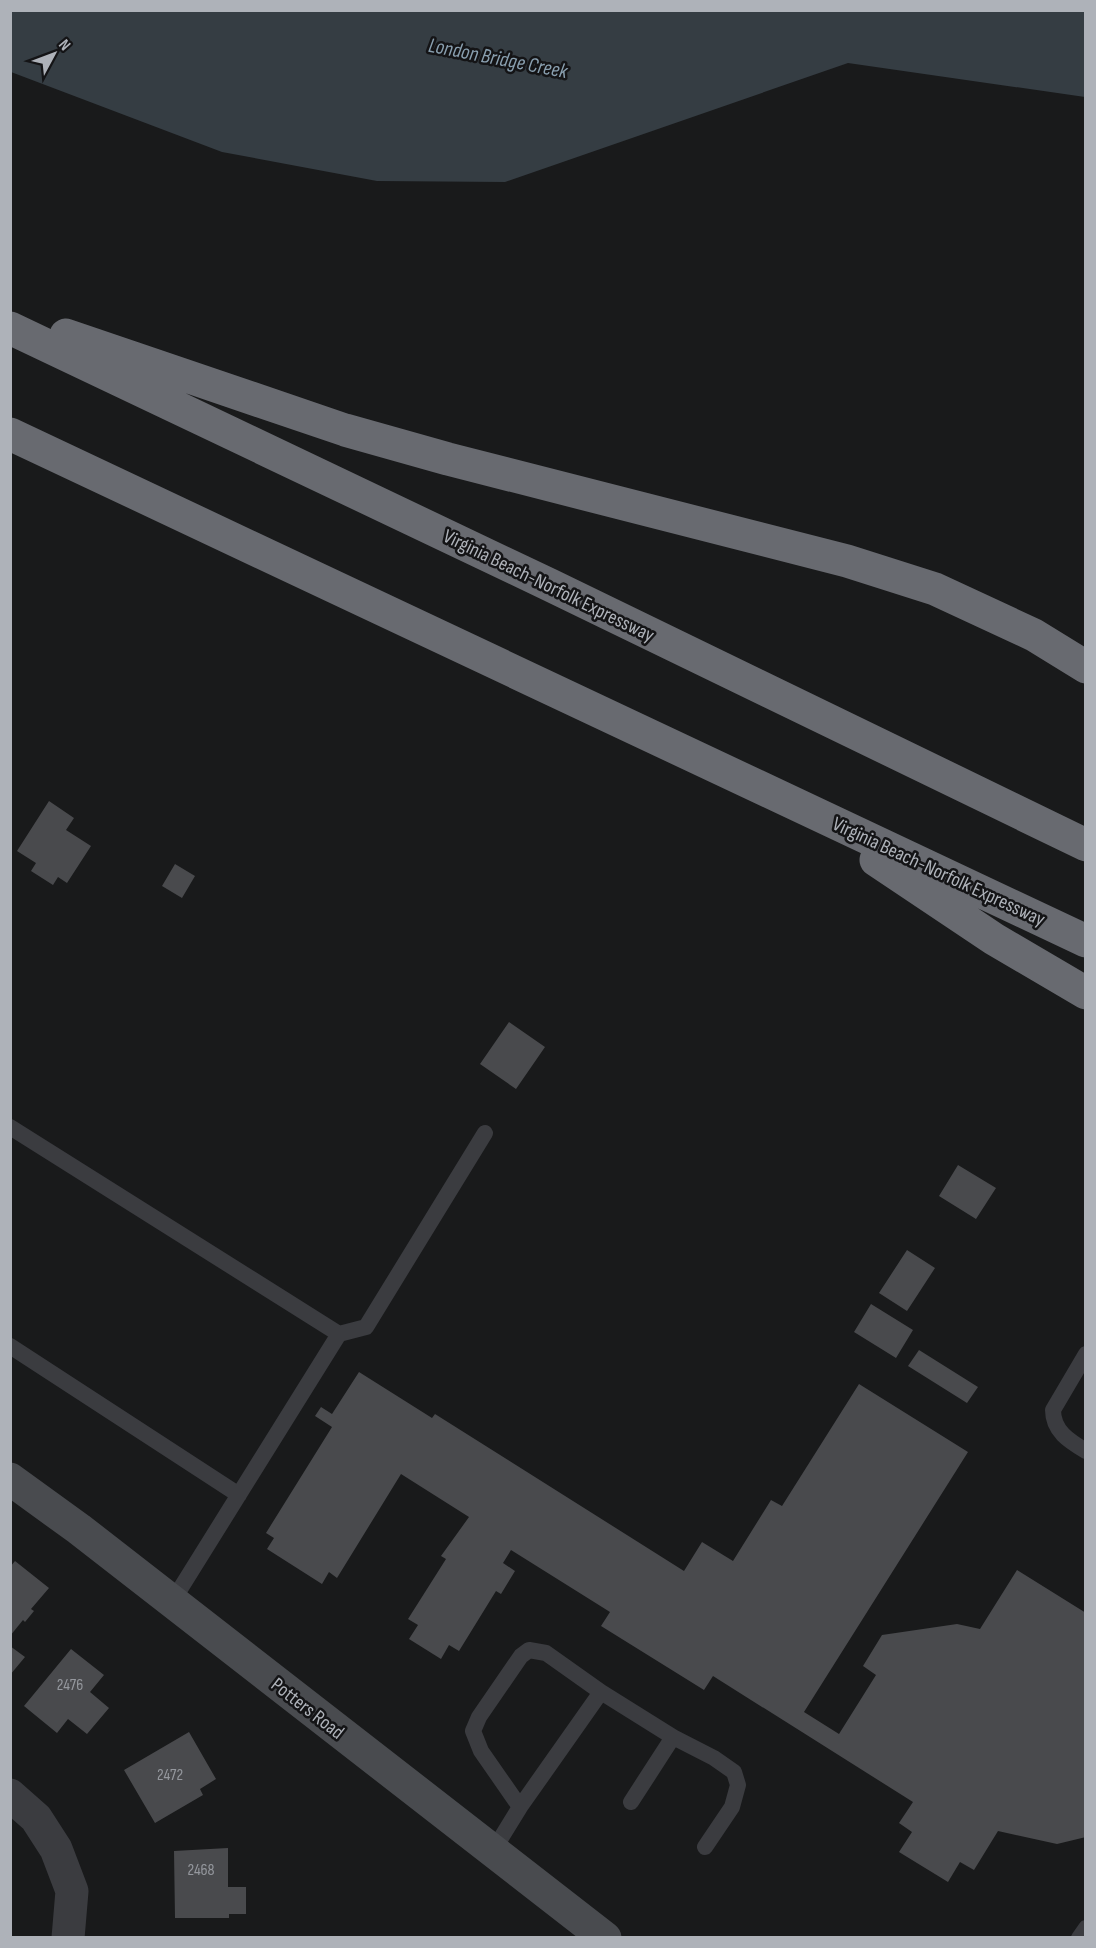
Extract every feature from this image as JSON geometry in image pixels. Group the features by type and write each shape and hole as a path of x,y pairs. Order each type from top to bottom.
{"highway":[{"path":"10,317 345,430 448,459 847,561 935,589 1034,635 1086,667"},
{"name":"Virginia Beach-Norfolk Expressway","path":"10,328 550,585 1086,845"},
{"name":"Virginia Beach-Norfolk Expressway","path":"10,434 1086,940"},
{"path":"785,798 994,939 1086,993"}],"street":[{"name":"Potters Road","path":"10,1479 605,1938"},
{"path":"10,1795 36,1818 56,1849 72,1891 68,1938"}],"lane":[{"path":"10,1127 339,1334"},
{"path":"172,1602 339,1334 366,1327 485,1133"},
{"path":"10,1346 239,1495"},
{"path":"1086,1354 1053,1410 1053,1419 1057,1428 1069,1440 1086,1451"},
{"path":"520,1807 481,1751 473,1731 485,1708 521,1656 529,1650 546,1653 673,1737 714,1758 734,1772 738,1785 732,1807 705,1847"},
{"path":"493,1851 520,1807 602,1692"},
{"path":"631,1802 673,1737"},
{"path":"1079,1938 1086,1928"}],"water":[{"name":"London Bridge Creek","path":"10,11 1085,11 1085,97 848,63 505,182 377,181 222,152 11,72"}],"building":[{"path":"49,801 74,818 66,830 91,846 67,883 58,877 53,885 31,871 36,863 17,851"},
{"path":"175,864 195,876 182,898 162,886"},
{"path":"509,1022 545,1047 516,1089 480,1064"},
{"path":"958,1165 996,1188 976,1219 939,1196"},
{"path":"907,1250 935,1268 907,1311 879,1293"},
{"path":"871,1304 913,1330 896,1358 854,1332"},
{"path":"919,1350 978,1387 967,1403 908,1366"},
{"path":"359,1372 432,1418 435,1414 684,1571 702,1542 733,1561 771,1500 782,1506 859,1384 968,1452 804,1712 839,1734 876,1675 863,1666 882,1635 957,1624 980,1629 1017,1570 1086,1613 1086,1837 1057,1844 998,1831 974,1870 960,1862 948,1882 899,1852 912,1832 899,1823 913,1802 713,1676 704,1690 601,1626 610,1612 511,1550 503,1563 515,1571 501,1594 496,1591 459,1651 449,1645 441,1659 409,1639 418,1625 408,1619 446,1559 441,1556 469,1517 401,1474 337,1578 329,1572 322,1584 267,1549 274,1538 266,1533 332,1427 315,1416 321,1407 332,1414"},
{"path":"15,1561 49,1588 31,1609 34,1611 10,1636 10,1567"},
{"path":"10,1646 25,1657 10,1675"},
{"path":"71,1649 104,1675 90,1692 109,1708 87,1734 68,1719 57,1733 24,1706"},
{"path":"189,1732 216,1779 200,1789 203,1795 155,1823 124,1770"},
{"path":"228,1848 228,1887 246,1887 246,1914 229,1914 229,1918 175,1918 174,1851"}]}
